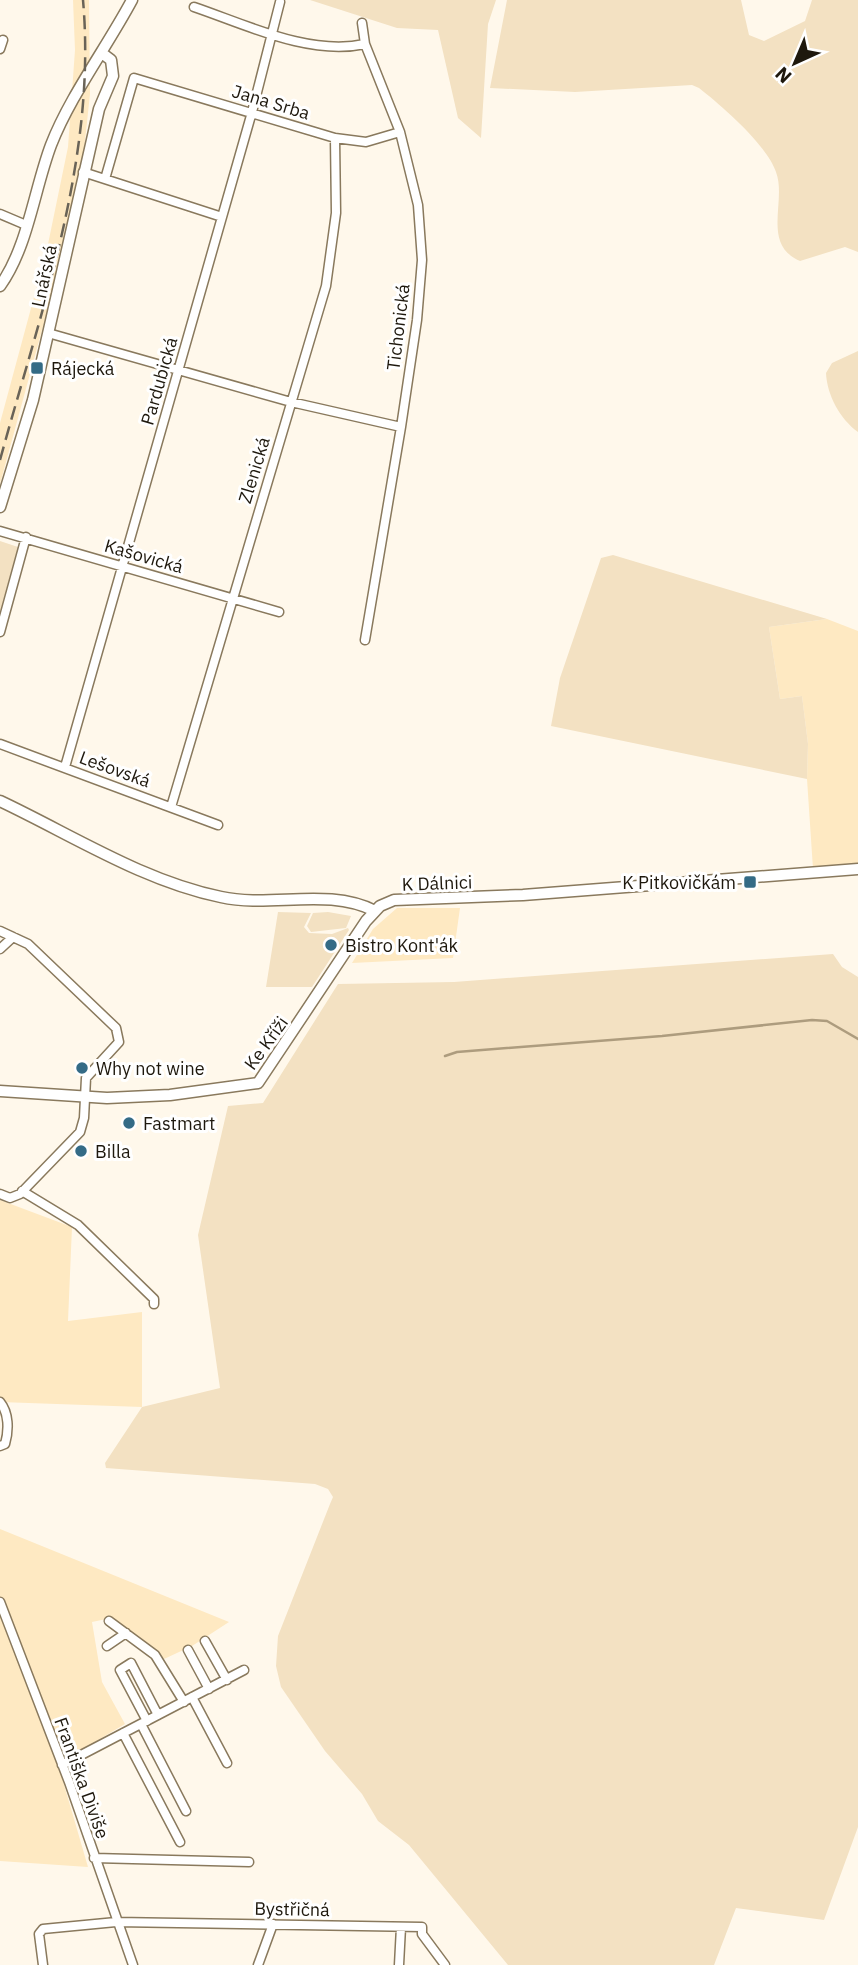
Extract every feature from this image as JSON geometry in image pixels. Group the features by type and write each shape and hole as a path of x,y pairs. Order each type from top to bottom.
{"street":[{"path":"0,286 8,275 52,143 132,0"},
{"name":"Pardubická","path":"65,767 253,112 280,2"},
{"path":"194,7 274,34 341,49 365,44"},
{"name":"Tichonická","path":"362,23 365,44 400,132 418,205 422,260 401,427 365,640"},
{"name":"Lnářská","path":"0,508 33,400 99,109 113,76 111,60 103,54"},
{"name":"Jana Srba","path":"105,179 134,78 335,138 366,142 400,132"},
{"name":"Zlenická","path":"171,807 326,286 336,212 335,138"},
{"path":"83,172 222,217"},
{"path":"0,214 26,225"},
{"path":"48,333 291,402 401,427"},
{"name":"Kašovická","path":"0,531 279,612"},
{"path":"0,632 26,537"},
{"name":"Lešovská","path":"0,744 218,825"},
{"path":"0,801 116,858 202,893 247,901 349,900 375,911"},
{"name":"K Dálnici","path":"375,911 387,903 402,899 511,896 858,869"},
{"name":"Ke Kříži","path":"0,1091 83,1098 170,1095 249,1087 258,1083 375,911"},
{"path":"0,931 28,944 116,1028 118,1042 86,1078 84,1118 80,1132 22,1191 14,1197 0,1194"},
{"path":"0,950 13,937"},
{"path":"22,1191 78,1225 154,1299 155,1304"},
{"path":"0,1402 7,1418 8,1434 5,1444 0,1446"},
{"name":"Františka Diviše","path":"0,1602 62,1765 133,1965"},
{"path":"109,1621 161,1661 227,1763"},
{"path":"107,1646 126,1633"},
{"path":"205,1641 227,1680"},
{"path":"188,1650 209,1689"},
{"path":"158,1715 131,1663 120,1670 186,1811"},
{"path":"62,1765 244,1670"},
{"path":"123,1734 180,1842"},
{"path":"94,1858 248,1862"},
{"name":"Bystřičná","path":"43,1965 39,1934 43,1929 116,1922 422,1927 422,1934 445,1965"},
{"path":"258,1965 273,1924"},
{"path":"399,1965 401,1927"}],"shaded area":[{"path":"73,0 89,0 90,94 84,150 63,253 0,484 0,423 47,249 68,147 75,50"},
{"path":"310,0 496,0 488,24 481,138 458,118 438,30 397,28"},
{"path":"507,0 741,0 749,35 764,41 805,21 812,0 858,0 858,252 845,247 800,261 788,253 781,244 778,233 779,183 771,161 743,127 699,88 692,85 575,92 490,88"},
{"path":"858,351 858,432 836,406 826,373 832,363"},
{"path":"0,541 18,547 0,613"},
{"path":"613,555 827,619 769,627 780,699 802,696 808,744 807,779 551,726 560,678 601,558"},
{"path":"827,619 858,631 858,865 813,869 807,779 808,744 802,696 780,699 769,627"},
{"path":"397,908 460,908 453,958 352,963 373,929"},
{"path":"278,912 311,913 304,927 309,933 332,934 348,928 349,930 312,987 266,987"},
{"path":"328,912 351,916 346,928 311,932 307,926 313,913"},
{"path":"833,954 842,967 858,977 858,1827 824,1920 736,1908 714,1965 508,1965 409,1845 378,1821 362,1794 325,1751 281,1687 276,1666 278,1636 333,1497 328,1489 315,1484 106,1468 105,1463 142,1407 220,1388 198,1235 228,1106 263,1103 338,984 454,982"},
{"path":"0,1200 72,1227 68,1321 142,1312 142,1407 0,1402"},
{"path":"0,1529 229,1622 192,1646 164,1659 111,1618 92,1622 102,1682 125,1724 58,1764 88,1867 0,1861"}],"waterway":[{"path":"445,1056 457,1052 662,1036 812,1020 827,1021 858,1039"}],"railway":[{"path":"0,460 48,290 74,175 82,117 85,59 83,0"}],"place":[{"name":"Rájecká","path":"37,368"},
{"name":"K Pitkovičkám","path":"750,882"},
{"name":"Bistro Kont'ák","path":"331,945"},
{"name":"Why not wine","path":"82,1068"},
{"name":"Fastmart","path":"129,1123"},
{"name":"Billa","path":"81,1151"}]}
